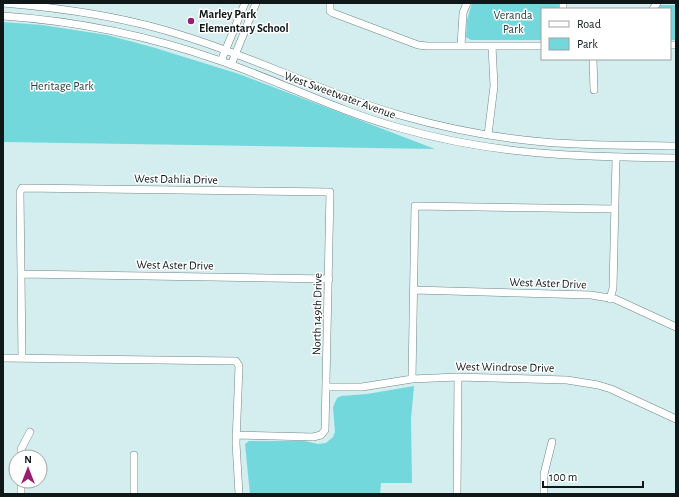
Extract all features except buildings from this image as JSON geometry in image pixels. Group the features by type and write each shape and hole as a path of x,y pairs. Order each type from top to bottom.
{"street":[{"path":"221,61 245,3"},
{"path":"232,65 256,3"},
{"path":"330,3 330,11 418,45 541,46"},
{"path":"461,46 463,13 467,3"},
{"name":"West Sweetwater Avenue","path":"3,4 51,8 126,21 173,33 235,54 371,106 448,128 544,142 676,146"},
{"name":"West Sweetwater Avenue","path":"3,16 60,21 115,31 162,42 232,65 380,122 432,137 519,152 616,158 676,158"},
{"path":"488,135 494,86 492,46"},
{"path":"593,60 594,90"},
{"path":"610,298 613,288 616,158"},
{"name":"West Dahlia Drive","path":"21,274 20,192 22,188 330,192"},
{"name":"North 149th Drive","path":"236,435 313,437 321,435 325,430 330,192"},
{"path":"412,379 415,206 615,209"},
{"path":"21,274 22,358"},
{"name":"West Aster Drive","path":"21,274 329,279"},
{"name":"West Aster Drive","path":"414,290 591,295 610,298 676,327"},
{"path":"3,358 236,361 240,366 236,435 239,494"},
{"path":"457,494 458,377"},
{"name":"West Windrose Drive","path":"327,387 362,387 412,379 458,377 581,381 610,389 676,419"},
{"path":"21,449 30,432"},
{"path":"544,494 544,474 552,442"},
{"path":"134,455 134,494"}],"green space":[{"name":"Veranda Park","path":"472,3 559,3 559,8 541,8 541,40 471,40 466,37 467,20"},
{"path":"660,5 676,5 676,40 671,40 671,8 658,8"},
{"name":"Heritage Park","path":"3,22 42,25 107,35 152,47 239,74 435,149 3,142"},
{"path":"414,386 411,419 412,483 381,483 380,494 250,494 245,444 249,441 305,441 318,444 326,443 333,437 335,432 333,407 337,398 341,396 367,394"}],"place":[{"name":"Marley Park Elementary School","path":"191,21"}]}
